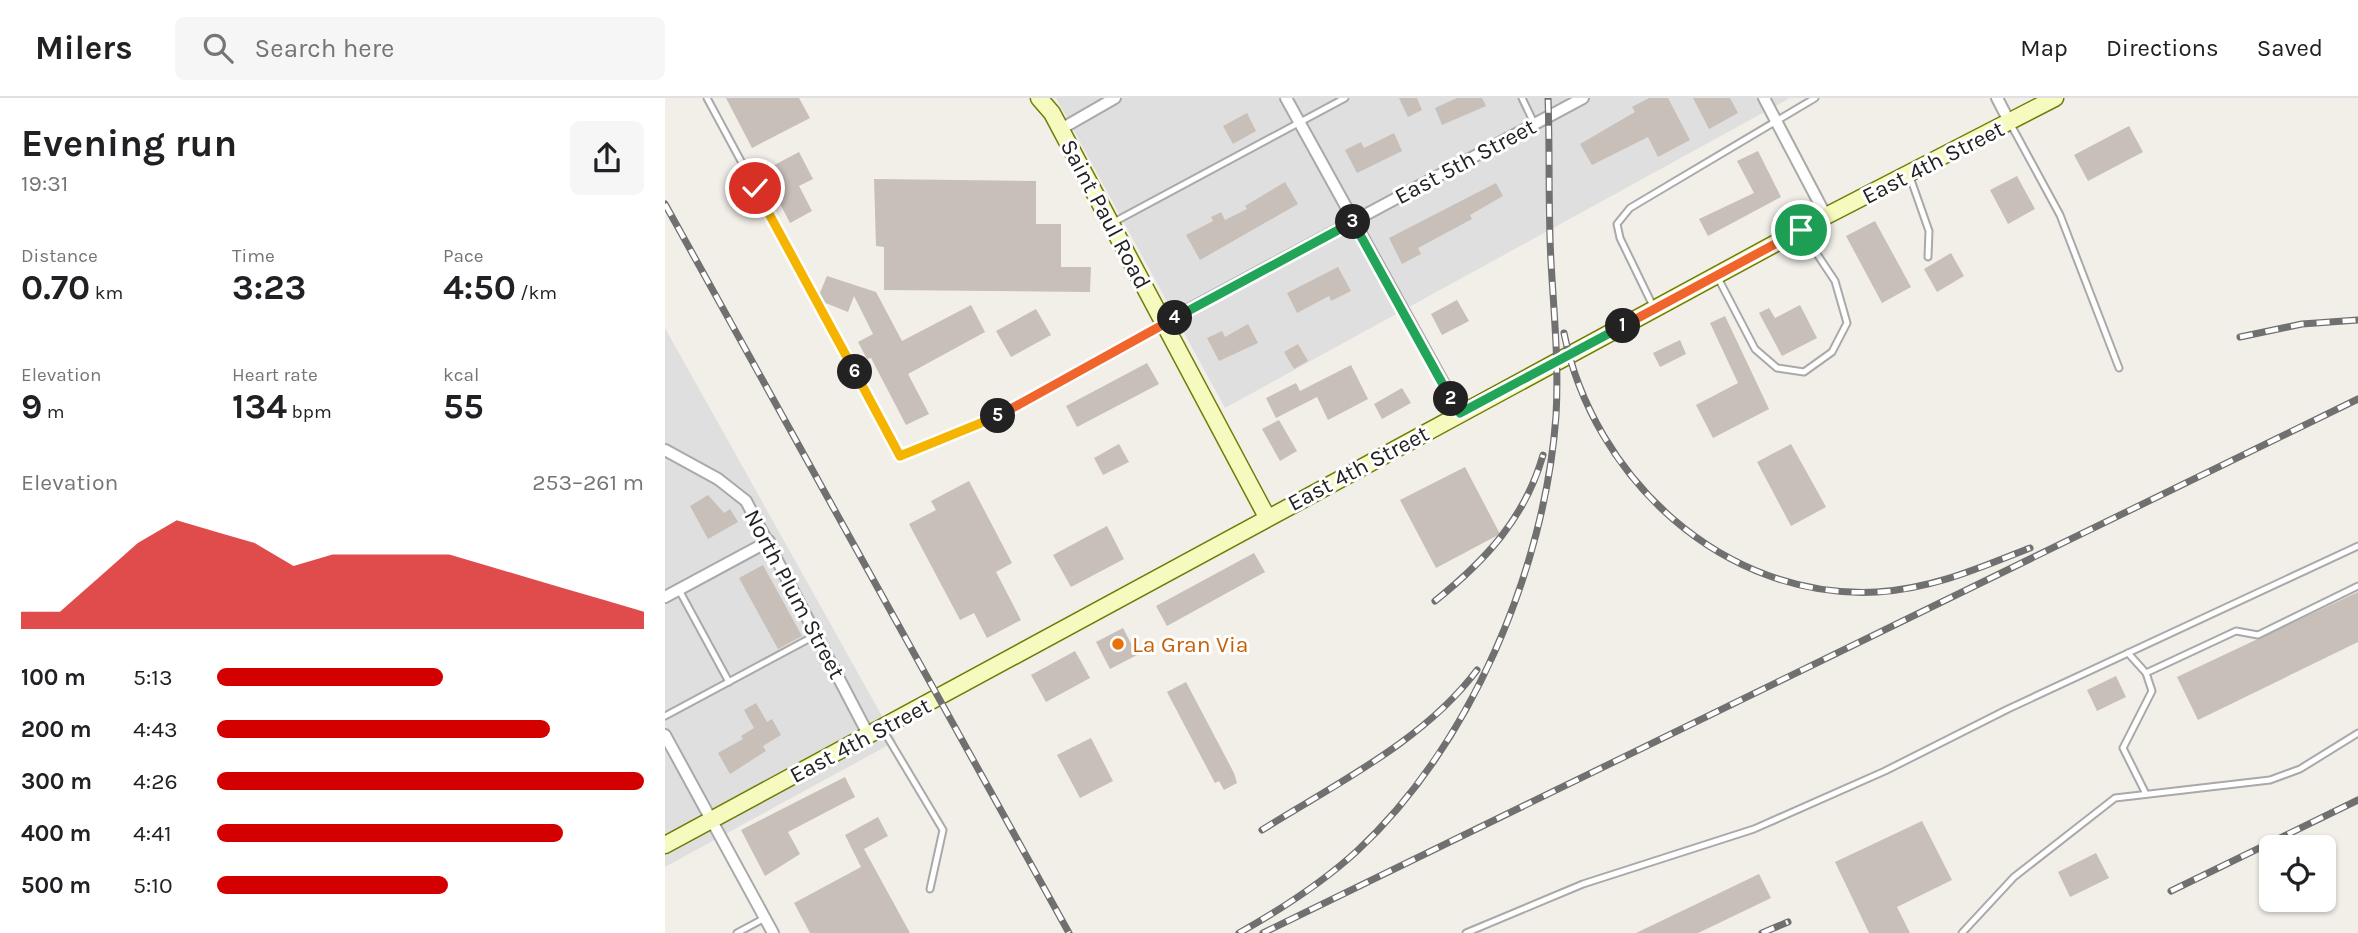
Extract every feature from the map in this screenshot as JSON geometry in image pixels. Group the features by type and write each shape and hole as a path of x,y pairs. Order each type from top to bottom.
{"main road":[{"name":"Saint Paul Road","path":"1039,98 1061,129 1267,517"},
{"name":"East 4th Street","path":"665,845 1826,216 2055,98"}],"street":[{"path":"1061,129 1115,98"},
{"path":"1286,98 1352,222 1460,413"},
{"name":"East 5th Street","path":"1164,323 1583,98"},
{"path":"1764,98 1826,216"},
{"path":"1997,98 2010,123"},
{"name":"North Plum Street","path":"665,450 718,479 746,501 817,634 876,732"},
{"path":"665,597 769,541"},
{"path":"665,735 773,933"}],"lane":[{"name":"East 5th Street","path":"707,98 900,456 1012,410 1164,323"},
{"path":"1111,224 1345,98"},
{"path":"1522,98 1534,124"},
{"path":"1655,308 1620,238 1618,224 1630,208 1775,119 1815,98"},
{"path":"2010,123 2060,215 2119,368"},
{"path":"1909,174 1929,230 1928,257"},
{"path":"1717,275 1755,349 1777,368 1804,372 1832,352 1847,323 1835,281 1801,230"},
{"path":"665,461 676,455"},
{"path":"1466,933 1583,884 1754,829 1885,771 2128,653 2358,546"},
{"path":"2146,673 2236,631 2258,635 2358,586"},
{"path":"679,590 729,682"},
{"path":"665,716 817,634"},
{"path":"2128,653 2146,673 2152,691 2123,748 2146,794"},
{"path":"876,732 943,830 930,889"},
{"path":"1962,933 2014,877 2115,798 2270,780 2300,769 2358,733"},
{"path":"737,933 765,918"}],"shaded area":[{"path":"1056,98 1790,98 1225,408"},
{"path":"665,328 896,741 665,867"}],"building":[{"path":"726,98 799,98 810,118 752,148"},
{"path":"1399,98 1417,98 1422,110 1408,117"},
{"path":"1457,98 1482,98 1486,106 1442,125 1435,108"},
{"path":"1649,98 1668,98 1690,140 1658,157 1648,137 1592,165 1580,144 1635,112 1632,107"},
{"path":"1693,98 1730,98 1738,113 1709,129"},
{"path":"1247,113 1256,131 1233,144 1223,126"},
{"path":"2129,126 2143,152 2088,181 2074,155"},
{"path":"1394,133 1402,151 1357,173 1345,150 1361,142 1364,148"},
{"path":"1758,151 1781,197 1708,236 1699,219 1754,193 1737,161"},
{"path":"799,152 813,179 799,186 812,211 790,223 763,171"},
{"path":"2017,176 2035,209 2008,224 1990,190"},
{"path":"874,179 1036,181 1036,224 1061,224 1061,267 1091,267 1090,292 884,290 884,247 876,246"},
{"path":"1285,182 1298,204 1200,260 1186,235 1213,221 1211,217 1221,212 1225,220 1247,209 1245,206"},
{"path":"1496,183 1503,196 1470,215 1472,219 1418,248 1421,254 1402,264 1389,238"},
{"path":"1875,221 1911,287 1882,303 1846,236"},
{"path":"1951,253 1964,276 1937,292 1924,269"},
{"path":"1338,267 1351,291 1331,301 1329,296 1297,313 1287,293"},
{"path":"827,276 876,292 902,341 971,305 985,332 908,374 929,414 906,425 871,358 867,359 858,342 873,334 854,296 848,312 823,302 819,295"},
{"path":"1457,300 1469,321 1442,335 1431,314"},
{"path":"1800,305 1817,338 1782,356 1759,313 1769,308 1775,318"},
{"path":"1036,309 1051,335 1011,357 996,331"},
{"path":"1725,316 1769,409 1713,438 1696,405 1738,383 1710,323"},
{"path":"1248,324 1258,343 1219,361 1207,338 1222,331 1225,337"},
{"path":"1680,340 1686,354 1660,367 1653,353"},
{"path":"1298,344 1308,361 1294,369 1284,352"},
{"path":"1147,363 1159,384 1077,427 1066,406"},
{"path":"1351,365 1368,399 1328,420 1317,397 1276,418 1266,398 1296,383 1300,391"},
{"path":"1402,388 1411,403 1382,419 1374,404"},
{"path":"1279,420 1297,451 1280,461 1262,429"},
{"path":"1119,444 1129,462 1103,475 1094,458"},
{"path":"1791,444 1826,507 1791,526 1757,462"},
{"path":"1465,467 1500,534 1436,568 1400,500"},
{"path":"969,481 1012,563 996,572 1021,620 987,638 974,613 960,620 909,524 936,510 931,501"},
{"path":"708,495 724,513 730,509 738,522 708,539 690,506"},
{"path":"1107,526 1124,559 1071,587 1053,555"},
{"path":"1254,553 1265,572 1167,626 1156,606"},
{"path":"763,565 802,636 778,649 739,578"},
{"path":"2358,592 2358,642 2198,720 2177,677"},
{"path":"1123,628 1137,655 1110,669 1096,642"},
{"path":"1075,651 1090,678 1046,702 1031,675"},
{"path":"2116,676 2126,697 2097,711 2087,690"},
{"path":"1186,682 1234,773 1237,783 1224,790 1219,781 1215,783 1167,692"},
{"path":"756,703 767,722 772,719 781,735 763,746 766,751 730,774 718,753 743,739 741,736 754,728 744,710"},
{"path":"1091,738 1113,781 1080,798 1057,755"},
{"path":"845,777 855,797 788,832 800,854 765,876 741,830"},
{"path":"878,817 888,836 864,849 910,933 810,933 794,903 861,867 845,835"},
{"path":"1922,821 1952,880 1897,907 1910,933 1869,933 1835,862"},
{"path":"2096,853 2109,878 2070,897 2058,872"},
{"path":"1759,874 1771,898 1717,924 1698,933 1636,933"}],"railway":[{"path":"1239,933 1330,874 1357,851 1398,808 1434,760 1467,708 1495,652 1518,593 1536,534 1549,474 1556,416 1557,358 1550,242 1548,98"},
{"path":"665,204 1069,933"},
{"path":"2240,337 2302,324 2358,320"},
{"path":"1564,333 1579,386 1604,436 1635,481 1674,520 1718,552 1768,575 1821,589 1877,592 1936,582 2030,548"},
{"path":"1263,933 2358,399"},
{"path":"1435,601 1471,570 1501,536 1526,499 1543,455"},
{"path":"1262,830 1405,740 1456,695 1477,670"},
{"path":"2171,891 2358,800"},
{"path":"1762,933 1788,922"}],"place":[{"name":"La Gran Via","path":"1118,644"}],"route":[{"path":"755,188 900,456 1012,410 1164,323 1352,222 1460,413 1569,357 1801,230"}]}
